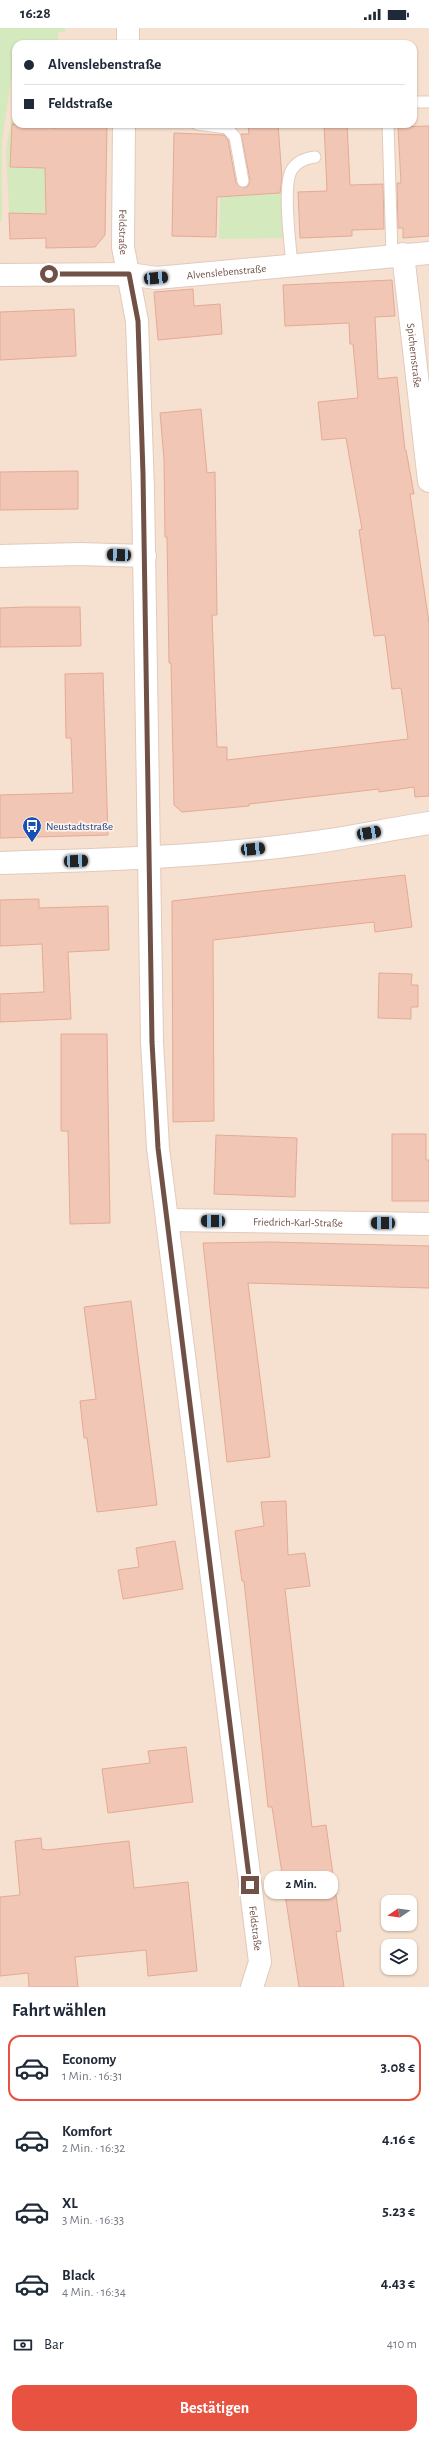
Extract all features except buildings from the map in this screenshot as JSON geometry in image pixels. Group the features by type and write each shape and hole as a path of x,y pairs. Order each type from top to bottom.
{"street":[{"path":"128,28 128,40"},
{"name":"Feldstraße","path":"124,128 123,247 138,321 145,556 152,1042 158,1148 260,1962 248,1987"},
{"name":"Alvenslebenstraße","path":"0,275 129,274 156,278 292,264 429,253"},
{"name":"Spichernstraße","path":"397,255 429,481"},
{"path":"0,556 80,554 145,556"},
{"path":"0,863 149,858 309,843 429,823"},
{"name":"Friedrich-Karl-Straße","path":"167,1220 429,1224"}],"lane":[{"path":"417,102 429,102"},
{"path":"227,128 235,137 243,181"},
{"path":"388,128 397,255"},
{"path":"292,264 289,241 289,182 291,170 306,158 315,157"}],"shaded area":[{"path":"0,28 429,28 429,1987 0,1987"}],"green space":[{"path":"0,28 66,28 65,32 58,32 58,40 12,40 12,72 2,142 2,221 0,221"},
{"path":"12,116 12,128 56,128 57,207 46,207 46,213 9,213 6,151"},
{"path":"283,193 284,238 219,239 220,197"}],"place":[{"name":"Neustadtstraße","path":"32,843"}],"route":[{"path":"49,274 129,274 138,321 145,556 152,1042 158,1148 250,1885"}]}
